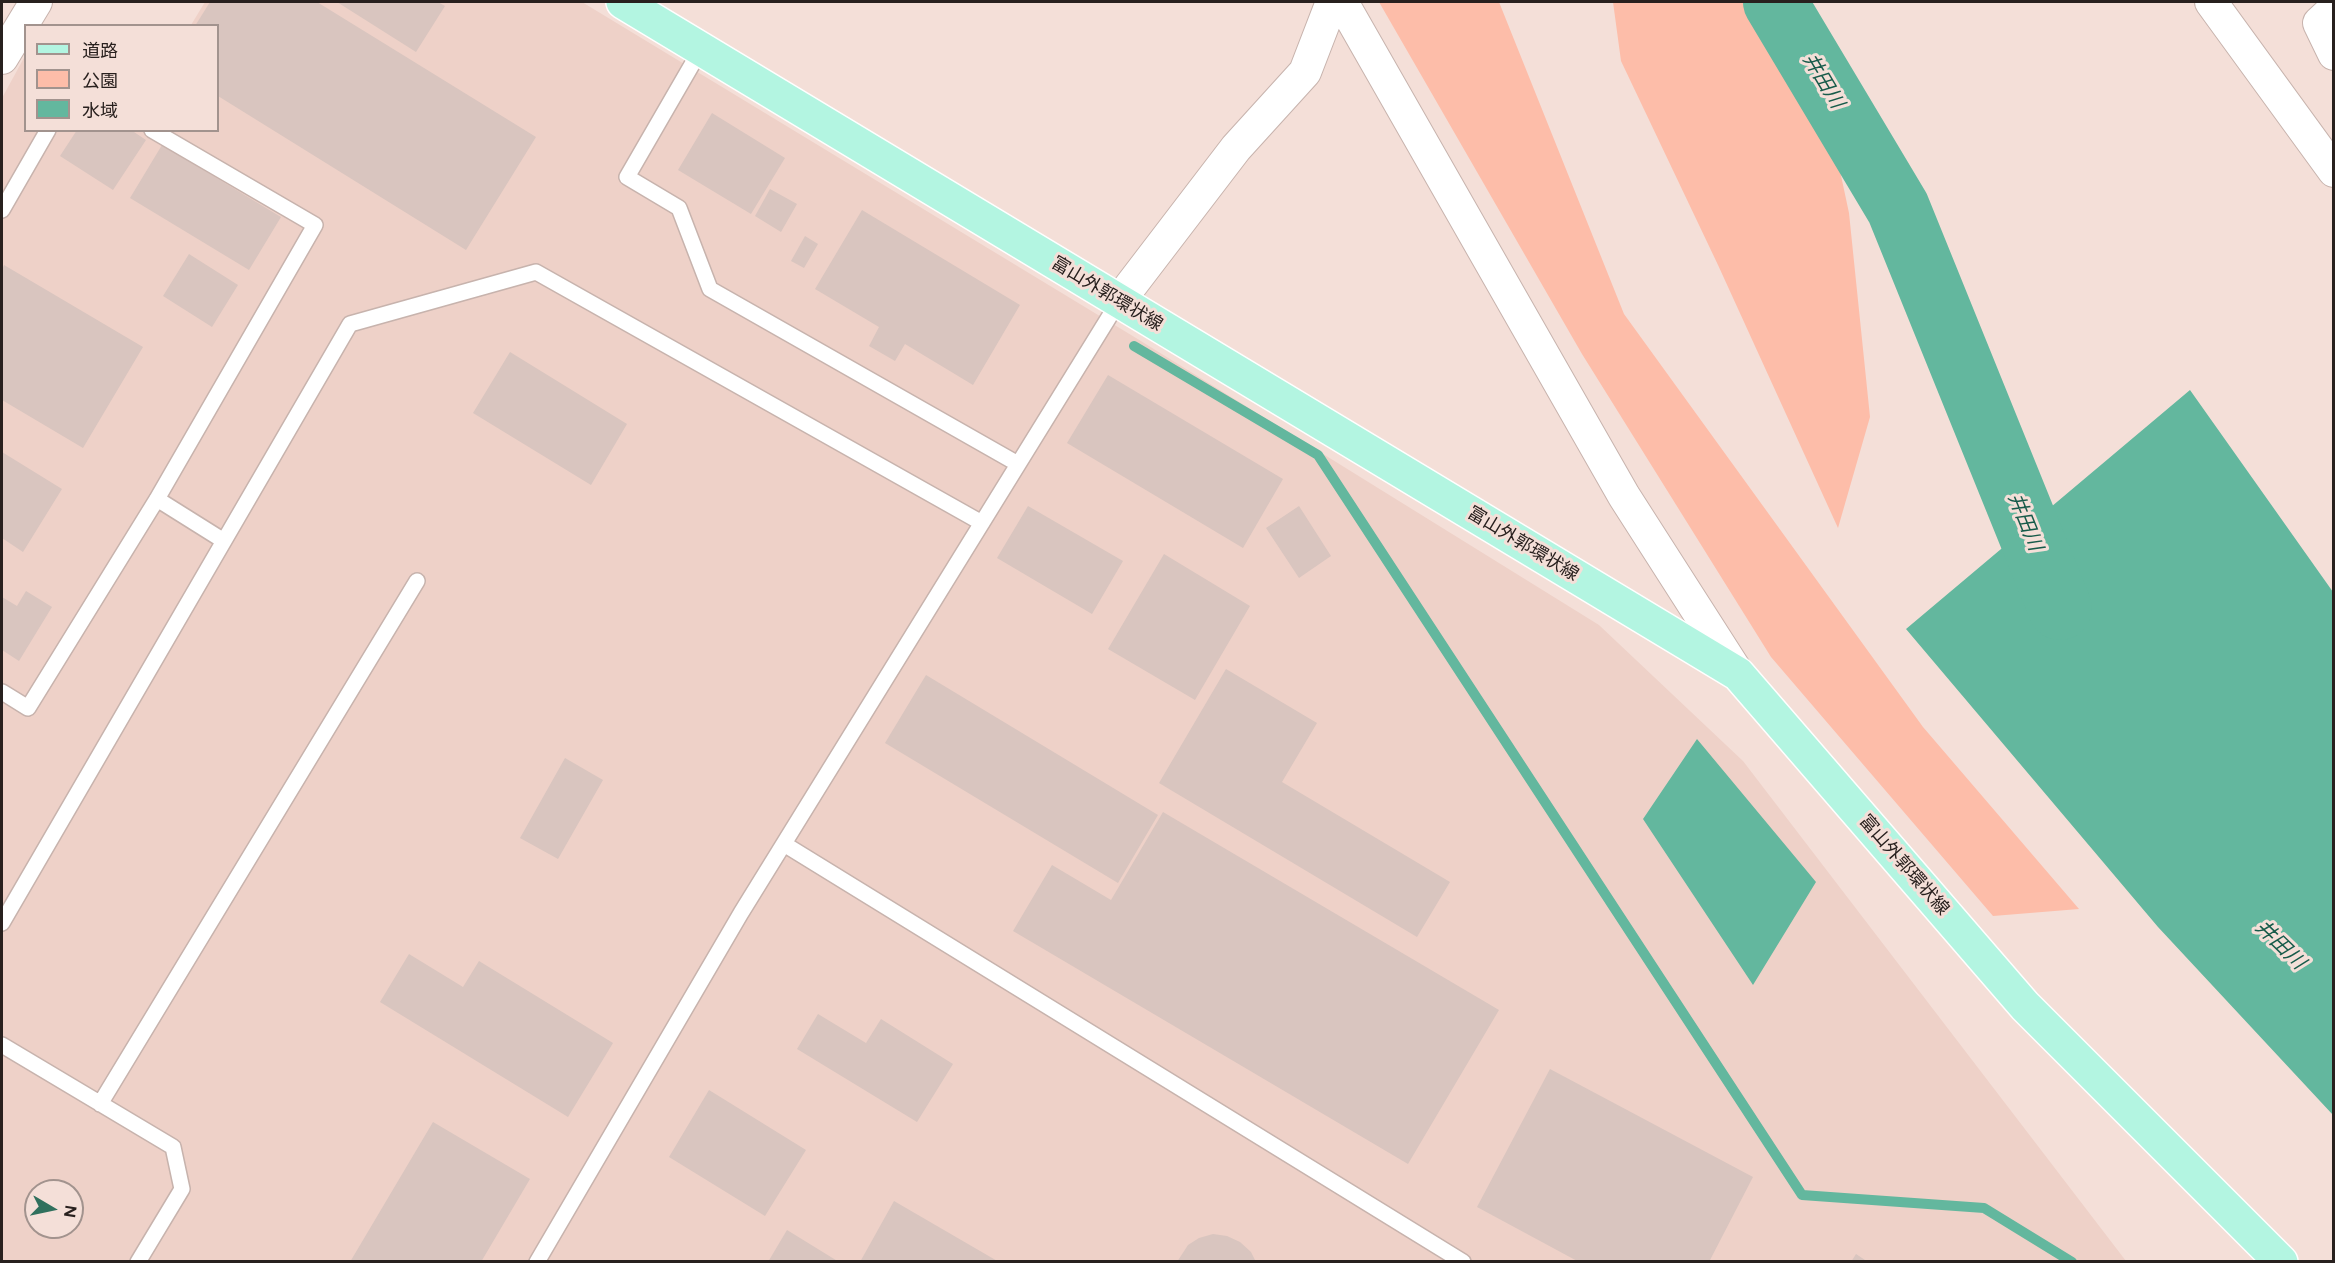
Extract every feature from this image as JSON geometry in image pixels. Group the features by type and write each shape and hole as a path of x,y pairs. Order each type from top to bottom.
{"main road":[{"name":"富山外郭環状線","path":"623,2 1738,674 2025,1006 2281,1262"}],"street":[{"path":"2,58 36,2"},
{"path":"1119,301 1236,148 1305,72 1332,2"},
{"path":"1342,2 1624,496 1738,674"},
{"path":"2211,2 2334,171"},
{"path":"2334,9 2319,23 2334,54"}],"lane":[{"path":"701,49 627,177 679,208 710,289 1018,464"},
{"path":"2,210 47,132"},
{"path":"2,692 28,708 157,499 315,225 155,132"},
{"path":"2,923 350,324 536,272 982,523"},
{"path":"537,1262 741,913 1119,301"},
{"path":"157,499 224,541"},
{"path":"100,1104 417,580"},
{"path":"784,844 1463,1262"},
{"path":"2,1046 172,1147 182,1189 138,1262"}],"shaded area":[{"path":"205,2 582,2 1136,338 1599,625 1743,761 2126,1261 2,1262 2,98 24,58 24,132 219,132 219,24 192,24"}],"green space":[{"path":"1379,2 1499,2 1624,314 1923,727 2079,909 1993,916 1771,657 1582,354"},
{"path":"1613,2 1804,2 1849,213 1870,417 1838,528 1718,265 1621,61"}],"water":[{"path":"2190,390 2333,592 2333,1115 2158,927 1906,629"},
{"path":"1697,739 1816,882 1753,985 1643,819"}],"building":[{"path":"210,2 317,2 536,137 466,250 219,97 219,24 196,24"},
{"path":"337,2 438,2 445,6 416,52"},
{"path":"712,113 785,158 751,214 678,170"},
{"path":"76,132 134,132 146,140 113,190 60,156"},
{"path":"162,145 281,217 249,270 130,198"},
{"path":"770,189 797,204 781,232 755,216"},
{"path":"862,210 1020,305 973,385 905,344 895,361 869,346 879,327 815,289"},
{"path":"805,236 818,244 804,268 791,261"},
{"path":"189,254 238,285 212,327 163,296"},
{"path":"4,265 143,347 83,448 2,400 2,270"},
{"path":"510,352 627,424 591,485 473,413"},
{"path":"1108,375 1283,479 1243,548 1067,443"},
{"path":"2,452 62,489 23,552 2,538"},
{"path":"1028,506 1123,561 1092,614 997,558"},
{"path":"1299,506 1331,556 1299,578 1266,528"},
{"path":"1164,554 1250,606 1195,700 1108,649"},
{"path":"26,591 52,607 19,661 2,650 2,597 17,606"},
{"path":"1226,669 1317,723 1282,782 1450,882 1417,937 1159,783"},
{"path":"926,675 1158,815 1118,883 885,743"},
{"path":"565,758 603,780 558,859 520,838"},
{"path":"1163,812 1499,1010 1408,1164 1013,931 1052,865 1111,900"},
{"path":"409,954 463,987 479,961 613,1043 568,1117 380,1002"},
{"path":"818,1014 866,1043 881,1019 953,1064 917,1122 797,1049"},
{"path":"1550,1069 1753,1177 1709,1262 1579,1262 1477,1207"},
{"path":"709,1090 806,1150 765,1216 669,1157"},
{"path":"433,1122 530,1179 481,1262 350,1262"},
{"path":"894,1201 999,1262 860,1262"},
{"path":"787,1230 839,1262 768,1262"},
{"path":"1213,1234 1227,1236 1240,1242 1251,1252 1256,1262 1177,1262 1188,1245 1199,1238"},
{"path":"1856,1254 1868,1262 1851,1262"}],"waterway":[{"name":"井田川","path":"1775,2 1898,208 2060,608"},
{"path":"1134,346 1318,455 1802,1195 1984,1208 2072,1262"}]}
